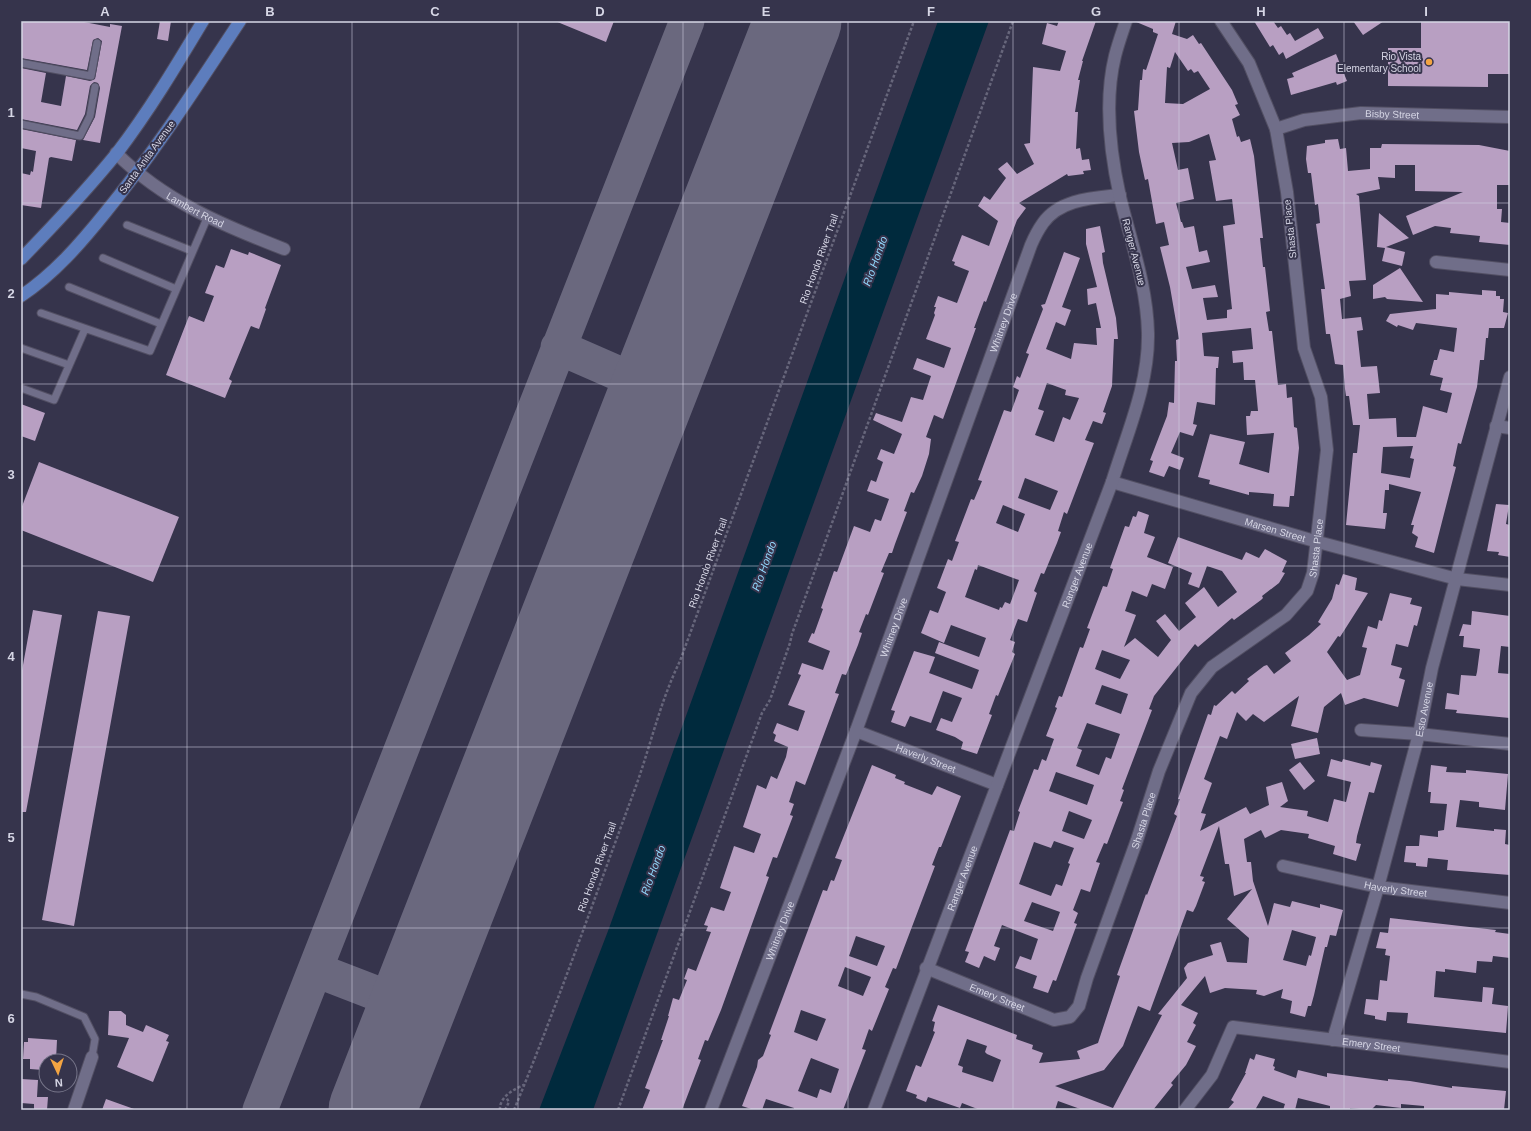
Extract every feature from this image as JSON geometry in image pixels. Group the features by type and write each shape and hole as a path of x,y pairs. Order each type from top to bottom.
{"main road":[{"path":"21,259 56,224 116,153 162,89 203,21"},
{"name":"Santa Anita Avenue","path":"21,296 42,282 83,241 137,174 240,21"}],"street":[{"name":"Ranger Avenue","path":"879,1109 926,968 1112,482 1140,399 1148,334 1145,299 1120,195 1111,141 1110,97 1115,57 1126,21"},
{"name":"Shasta Place","path":"1070,1017 1078,1006 1086,980 1138,840 1159,771 1191,693 1212,667 1286,615 1307,591 1313,573 1318,542 1327,450 1321,397 1304,348 1297,301 1287,192 1276,129 1249,63 1221,21"},
{"name":"Bisby Street","path":"1276,129 1304,120 1334,115 1361,113 1510,117"},
{"name":"Lambert Road","path":"116,153 137,174 167,194 226,226 284,249"},
{"name":"Whitney Drive","path":"711,1110 856,731 1030,245 1043,223 1057,208 1077,202 1120,195"},
{"path":"1436,262 1510,270"},
{"name":"Esto Avenue","path":"1333,1040 1378,887 1419,734 1432,668 1510,377"},
{"path":"1496,426 1510,428"},
{"name":"Marsen Street","path":"1112,482 1318,542 1457,579 1510,585"},
{"path":"1361,730 1419,734 1510,744"},
{"name":"Haverly Street","path":"856,731 997,785"},
{"name":"Haverly Street","path":"1283,866 1378,887 1510,903"},
{"name":"Emery Street","path":"926,968 1054,1020 1070,1017"},
{"name":"Emery Street","path":"1185,1110 1212,1075 1232,1027 1510,1062"},
{"path":"74,1110 92,1057"}],"lane":[{"path":"21,63 91,76 97,43"},
{"path":"21,124 80,136 90,116 96,87"},
{"path":"41,313 150,351 208,216"},
{"path":"127,225 192,252"},
{"path":"104,258 176,289"},
{"path":"69,287 161,324"},
{"path":"21,388 54,400 85,328"},
{"path":"21,348 69,366"},
{"path":"21,994 36,997 84,1017 95,1039 92,1057"}],"path":[{"name":"Rio Hondo River Trail","path":"514,1110 525,1085 640,774 658,713 680,661 765,432 914,21"},
{"path":"618,1110 762,713 770,700 792,634 1013,21"},
{"path":"500,1110 499,1106 506,1096 525,1085"},
{"path":"505,1110 509,1102 506,1096"}],"water":[{"name":"Rio Hondo","path":"938,21 989,21 593,1110 539,1110 608,931"}],"building":[{"path":"21,21 79,21 110,27 110,24 122,26 100,143 83,140 95,117 100,88 98,83 94,82 90,86 85,114 77,130 21,119 21,68 46,73 41,102 61,106 66,76 90,81 95,79 102,41 98,38 93,40 87,70 21,58"},
{"path":"160,21 171,21 168,41 157,39"},
{"path":"555,21 614,21 606,42"},
{"path":"1059,21 1096,21 1082,61 1078,80 1080,80 1075,112 1078,112 1076,149 1080,148 1082,160 1089,159 1091,170 1083,171 1084,174 1068,176 1067,174 1019,203 1026,208 1017,220 986,302 984,301 974,328 976,328 943,419 934,415 926,437 931,439 929,454 922,476 914,493 911,492 904,511 907,512 892,553 889,553 881,572 884,573 868,615 866,614 859,632 862,633 858,645 846,675 842,674 835,693 839,694 805,785 796,781 789,802 794,804 790,815 793,816 777,858 773,857 766,876 769,877 721,1010 708,1041 705,1040 698,1059 701,1060 682,1110 642,1110 650,1090 645,1088 663,1040 661,1040 673,998 679,1000 687,980 684,979 688,968 696,971 711,932 706,931 708,926 704,925 711,907 724,911 731,892 720,888 734,846 754,853 761,834 743,827 757,785 766,789 771,776 777,779 786,757 788,747 774,741 776,735 773,733 777,723 798,731 805,711 788,705 801,675 798,674 802,663 823,670 830,651 808,642 812,633 814,634 834,571 837,572 854,526 870,532 875,519 881,521 889,499 867,491 871,480 876,482 883,462 877,459 881,449 894,454 902,434 873,420 876,413 902,422 911,397 923,400 931,376 913,369 917,358 944,368 951,348 926,339 935,315 934,313 936,307 934,307 938,296 957,303 969,271 954,265 955,262 952,261 962,235 989,246 998,221 978,206 984,196 990,200 1006,178 998,169 1007,162 1017,174 1034,164 1024,144 1030,143 1033,67 1060,71 1066,51 1042,44 1047,23 1057,26"},
{"path":"1134,21 1176,21 1172,34 1187,39 1193,35 1199,44 1201,43 1232,90 1238,104 1235,105 1240,115 1232,119 1237,137 1239,136 1241,142 1250,139 1254,156 1263,238 1260,238 1270,311 1266,312 1269,331 1272,331 1278,385 1286,384 1287,398 1292,397 1294,427 1297,428 1299,448 1294,496 1290,496 1289,507 1273,506 1274,494 1249,492 1249,495 1209,484 1210,480 1198,477 1210,434 1245,442 1239,464 1269,473 1274,433 1247,435 1246,416 1250,416 1251,411 1258,411 1255,380 1244,380 1243,362 1233,363 1232,351 1253,349 1251,328 1202,333 1204,356 1219,357 1218,368 1216,368 1215,405 1197,402 1193,424 1197,425 1193,436 1180,432 1171,453 1184,458 1180,470 1169,466 1164,477 1149,472 1153,461 1150,460 1167,416 1169,402 1174,403 1175,361 1177,361 1176,340 1179,339 1170,287 1160,247 1169,245 1164,222 1156,224 1148,179 1145,180 1139,152 1134,111 1138,110 1140,80 1142,80 1143,69 1146,70 1158,34 1153,32 1153,29","holes":["1175,52 1188,71 1191,69 1194,73 1198,71 1210,89 1183,104 1165,103 1167,67 1170,68","1209,134 1216,160 1209,161 1216,201 1232,199 1235,224 1223,226 1232,309 1227,310 1227,318 1207,320 1203,298 1218,297 1215,285 1192,289 1186,267 1210,262 1207,250 1199,252 1194,226 1184,228 1181,222 1176,203 1194,199 1188,168 1178,170 1172,143 1189,142"]},
{"path":"1254,21 1273,21 1278,28 1281,26 1287,35 1290,33 1295,41 1318,28 1324,38 1286,59 1283,52 1279,55 1273,45 1270,47"},
{"path":"1353,21 1384,21 1363,35"},
{"path":"1421,21 1510,21 1510,74 1488,74 1488,87 1388,86 1388,48 1421,48"},
{"path":"1336,54 1347,81 1337,85 1336,82 1291,95 1287,79 1294,77 1292,73"},
{"path":"21,129 76,140 72,161 51,157 49,158 41,208 21,205 21,173 30,175 31,171 33,172 36,151 21,148"},
{"path":"1338,139 1340,149 1346,148 1348,171 1370,169 1370,148 1381,148 1382,144 1479,145 1510,151 1510,185 1497,185 1497,209 1502,209 1501,222 1510,223 1510,245 1479,242 1480,236 1450,233 1451,228 1435,226 1413,235 1406,216 1463,192 1415,191 1415,165 1395,165 1395,178 1378,177 1380,189 1356,194 1359,196 1366,280 1349,281 1351,296 1340,299 1342,319 1361,317 1363,330 1357,331 1361,367 1377,366 1380,393 1367,394 1369,419 1396,418 1397,437 1416,437 1423,406 1447,413 1452,393 1440,390 1443,378 1430,375 1434,360 1437,360 1440,349 1454,352 1457,328 1416,323 1413,330 1398,325 1397,327 1386,321 1390,314 1436,309 1436,294 1449,295 1449,292 1482,295 1482,290 1496,291 1496,296 1500,296 1500,299 1504,299 1503,312 1508,313 1504,328 1489,328 1488,338 1486,338 1484,360 1480,360 1477,387 1461,444 1458,443 1453,466 1456,467 1434,553 1415,547 1418,537 1412,533 1414,525 1411,525 1421,492 1389,484 1389,490 1385,490 1383,513 1387,513 1385,529 1346,525 1353,453 1357,453 1360,425 1353,425 1349,396 1346,396 1343,365 1335,364 1330,334 1326,334 1321,289 1325,289 1316,224 1320,223 1318,204 1315,205 1311,173 1308,173 1306,159 1307,146 1325,143 1325,140","holes":["1413,446 1410,458 1414,459 1410,478 1381,473 1383,447"]},
{"path":"1379,213 1409,238 1386,247 1405,252 1402,266 1382,261 1385,248 1377,247"},
{"path":"1100,226 1105,252 1102,253 1103,263 1116,318 1118,339 1114,339 1112,386 1103,412 1106,413 1102,424 1093,421 1085,440 1094,443 1067,514 1064,512 1058,531 1061,532 1057,543 1044,574 1041,573 1034,591 1037,593 1027,622 1018,619 1010,640 1015,642 1012,652 1015,654 998,696 996,695 989,714 992,715 977,754 961,749 963,742 955,737 936,730 941,718 952,722 962,698 943,691 931,723 910,716 905,727 891,722 895,711 891,710 914,651 935,657 929,673 972,689 979,670 935,653 939,642 979,657 986,638 951,625 944,643 921,633 930,610 938,613 946,592 937,588 948,559 952,561 959,542 955,541 971,499 974,500 982,481 978,480 1004,410 1011,412 1019,390 1013,387 1017,376 1020,378 1029,354 1026,353 1043,309 1041,305 1045,304 1064,252 1080,258 1062,307 1071,310 1065,326 1056,322 1046,349 1071,359 1074,343 1097,345 1096,328 1101,328 1096,303 1088,305 1087,289 1097,287 1086,244 1086,229","holes":["1047,383 1066,390 1065,395 1079,398 1070,420 1063,417 1054,442 1035,435 1044,411 1038,409","1025,478 1058,491 1050,510 1018,498","1003,505 1025,514 1018,532 996,523","978,565 1019,580 1010,604 1005,602 999,610 965,597 975,569 977,570"]},
{"path":"231,249 248,255 249,252 281,265 259,329 251,326 250,328 229,379 232,381 225,398 166,375 189,316 204,322 214,296 205,293 216,265 224,268"},
{"path":"1400,268 1423,302 1387,299 1385,297 1373,299 1373,285"},
{"path":"21,404 45,413 35,441 21,436"},
{"path":"39,462 179,517 153,582 21,530 21,509"},
{"path":"1496,504 1509,505 1506,524 1510,525 1510,557 1498,555 1499,552 1487,551"},
{"path":"1138,511 1149,515 1144,533 1155,537 1147,557 1173,567 1165,589 1152,584 1147,597 1132,591 1125,611 1136,615 1124,647 1135,638 1158,657 1171,640 1156,621 1165,614 1179,631 1196,617 1185,603 1204,587 1218,607 1237,592 1222,571 1207,566 1199,588 1188,584 1192,573 1168,563 1178,537 1242,560 1246,552 1259,558 1265,549 1287,561 1282,572 1285,573 1279,583 1262,596 1263,598 1261,600 1234,620 1232,618 1198,647 1195,644 1154,696 1149,709 1152,710 1122,789 1124,790 1120,801 1123,802 1107,844 1104,843 1096,862 1100,863 1090,892 1081,889 1073,910 1078,913 1074,923 1077,924 1056,981 1053,980 1048,993 1033,988 1037,976 1015,968 1020,956 1031,960 1038,939 1002,925 994,946 1000,948 995,961 984,956 979,968 965,962 969,952 965,951 1010,830 1014,831 1020,812 1018,811 1034,769 1038,770 1042,759 1046,761 1054,739 1046,736 1057,708 1055,707 1059,696 1062,697 1080,647 1083,648 1090,629 1087,628 1103,586 1107,587 1113,569 1110,568 1125,526 1129,527 1133,516 1136,517","holes":["1102,650 1130,660 1120,679 1095,669","1102,685 1128,694 1121,714 1095,704","1087,723 1120,734 1111,759 1106,757 1099,775 1076,766 1082,750 1077,748","1056,772 1094,785 1087,805 1049,791","1069,811 1092,820 1084,839 1062,831","1054,841 1074,848 1068,863 1070,864 1062,886 1056,884 1051,896 1019,884 1034,842 1051,848","1032,902 1060,912 1053,931 1024,921"]},
{"path":"1343,574 1357,578 1355,590 1368,593 1340,637 1338,636 1327,652 1347,680 1360,675 1367,648 1362,647 1368,626 1377,629 1379,620 1382,621 1390,593 1412,598 1410,604 1422,607 1417,626 1414,625 1408,647 1396,644 1391,665 1402,668 1399,678 1405,680 1398,707 1364,698 1345,705 1341,693 1324,707 1318,733 1291,726 1299,696 1264,722 1253,714 1246,721 1237,712 1227,739 1220,736 1204,779 1212,783 1201,813 1206,814 1200,831 1246,807 1250,814 1269,805 1266,787 1282,782 1288,801 1280,807 1308,811 1307,816 1328,822 1334,799 1346,802 1351,782 1327,776 1331,759 1342,762 1343,759 1370,766 1371,762 1382,765 1374,793 1369,792 1357,836 1356,843 1361,844 1356,861 1333,854 1335,846 1308,838 1309,834 1281,830 1265,838 1261,830 1244,839 1247,862 1251,862 1253,881 1268,926 1274,903 1290,907 1292,901 1320,908 1320,904 1343,910 1336,936 1330,935 1327,947 1325,947 1311,1006 1308,1006 1305,1017 1290,1013 1292,1001 1281,998 1283,989 1264,996 1256,994 1257,990 1225,988 1210,993 1205,976 1181,1005 1198,1013 1193,1023 1196,1025 1187,1042 1196,1046 1186,1065 1171,1083 1173,1085 1153,1110 1083,1110 1058,1101 1055,1110 980,1110 962,1103 960,1108 928,1097 926,1102 916,1098 917,1095 906,1091 916,1065 921,1067 935,1032 933,1031 935,1022 932,1021 938,1005 1017,1035 1016,1039 1033,1045 1032,1049 1043,1053 1039,1063 1080,1059 1077,1051 1098,1043 1120,976 1117,975 1146,894 1147,895 1177,816 1174,814 1180,799 1178,799 1208,714 1211,715 1214,705 1216,706 1232,691 1235,694 1249,681 1247,679 1264,666 1267,665 1274,674 1291,661 1285,653 1321,624 1318,622 1332,599 1336,584 1339,585","holes":["1219,826 1225,864 1229,864 1234,896 1252,889 1227,919 1249,938 1247,963 1227,962 1221,942 1210,945 1213,955 1188,963 1184,968 1187,978 1158,1014 1162,1015 1113,1108 1055,1086 1104,1070 1123,1046 1138,1006 1150,1011 1187,910 1193,912 1205,882 1202,881 1204,877 1200,876","1292,930 1316,937 1311,956 1309,955 1306,966 1283,960","967,1039 987,1046 985,1052 1001,1060 993,1082 962,1072 963,1067 958,1065"]},
{"path":"33,610 62,615 26,812 21,812 21,676"},
{"path":"98,611 130,616 74,926 42,920"},
{"path":"1472,611 1510,616 1510,647 1501,646 1498,673 1510,674 1510,718 1456,713 1457,710 1445,709 1447,693 1459,695 1461,675 1476,676 1480,649 1463,647 1464,636 1459,636 1463,624 1471,625"},
{"path":"1317,738 1320,754 1295,759 1291,744"},
{"path":"1300,762 1315,781 1304,790 1289,770"},
{"path":"872,765 896,775 895,778 905,782 904,784 932,795 937,786 961,796 941,847 939,847 932,865 935,866 896,969 893,968 885,987 889,989 872,1031 869,1029 862,1049 866,1050 843,1110 794,1110 794,1108 766,1099 762,1110 754,1110 742,1106 757,1067 758,1060 763,1056 771,1035 769,1034 823,890 827,891 831,880 834,881 842,860 835,858","holes":["856,936 885,946 877,966 849,956","845,967 871,977 863,996 838,986","801,1010 826,1019 817,1041 794,1032","811,1058 839,1069 831,1093 820,1089 817,1098 798,1091"]},
{"path":"1431,765 1447,767 1446,772 1466,773 1466,770 1508,774 1505,810 1479,807 1479,802 1460,800 1456,827 1494,831 1494,829 1506,830 1505,844 1510,845 1510,875 1447,870 1448,860 1428,858 1427,867 1416,866 1416,863 1404,862 1406,846 1419,846 1420,835 1438,837 1438,831 1444,830 1447,804 1430,803 1431,792 1428,792"},
{"path":"1390,918 1496,930 1495,932 1510,934 1510,958 1493,956 1492,962 1477,961 1476,973 1445,969 1445,972 1436,971 1434,997 1482,1002 1483,987 1494,988 1492,1004 1508,1006 1506,1033 1407,1023 1408,1013 1387,1012 1386,1021 1375,1019 1375,1016 1364,1014 1366,999 1378,1000 1380,980 1387,981 1390,956 1385,955 1386,949 1376,948 1380,932 1388,933"},
{"path":"109,1011 121,1011 126,1015 126,1025 143,1032 146,1025 169,1035 166,1041 169,1042 153,1082 117,1067 129,1038 108,1035"},
{"path":"28,1038 57,1040 56,1053 38,1053 38,1070 30,1069 30,1059 23,1059 24,1042 28,1042"},
{"path":"1256,1054 1275,1059 1273,1066 1275,1067 1274,1070 1296,1078 1298,1070 1327,1077 1327,1073 1388,1081 1388,1079 1410,1081 1452,1088 1452,1086 1506,1091 1504,1110 1424,1110 1424,1106 1401,1104 1401,1108 1376,1105 1371,1110 1350,1108 1350,1110 1330,1110 1330,1106 1298,1098 1295,1110 1283,1110 1285,1104 1263,1096 1255,1110 1227,1110 1234,1102 1231,1100 1246,1073 1250,1058 1254,1060"},
{"path":"21,1079 38,1080 37,1097 48,1097 47,1110 34,1110 34,1104 21,1103"},
{"path":"106,1099 134,1109 102,1110"}],"taxiway":[{"path":"260,1110 687,21"},
{"path":"558,347 654,389"},
{"path":"316,970 412,1007"}],"runway":[{"path":"372,1110 798,21"}],"place":[{"name":"Rio Vista Elementary School","path":"1429,62"}]}
